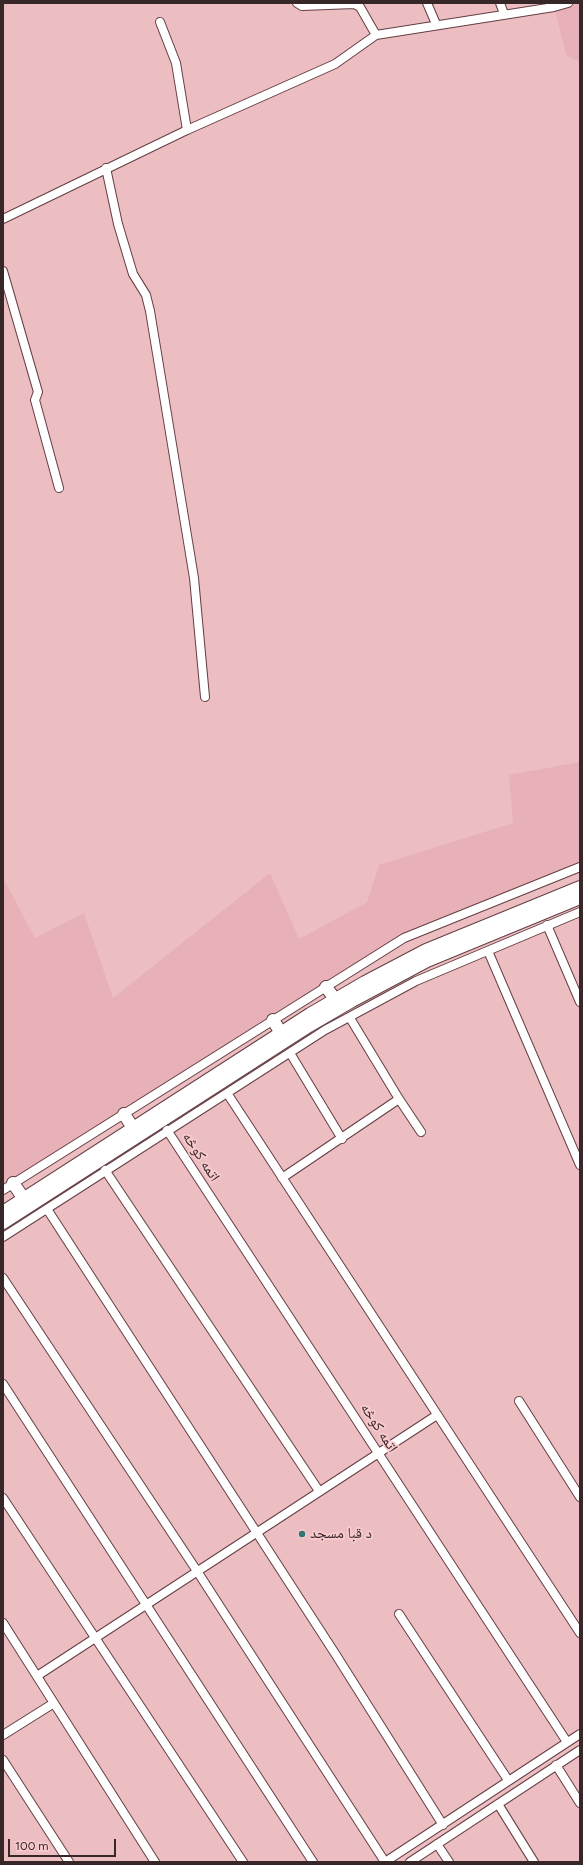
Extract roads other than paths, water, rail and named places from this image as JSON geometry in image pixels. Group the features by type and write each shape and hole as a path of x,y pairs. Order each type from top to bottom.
{"highway":[{"path":"3,1212 335,999 422,952 580,888"},
{"path":"3,1223 302,1030 352,1001 427,961 580,898"},
{"path":"326,987 335,999"},
{"path":"274,1020 281,1033"},
{"path":"124,1114 133,1128"},
{"path":"13,1183 24,1198"}],"street":[{"path":"297,3 302,6 354,4 360,7 376,35"},
{"path":"427,3 436,24"},
{"path":"500,3 504,14"},
{"path":"3,219 187,130 335,64 376,35 436,24 554,7 568,3"},
{"path":"160,22 176,63 187,130"},
{"path":"106,168 118,224 133,274 146,295 150,311 194,578 205,697"},
{"path":"3,271 38,392 35,400 59,488"},
{"path":"3,1190 404,938 580,868"},
{"path":"3,1237 167,1130 325,1030 447,966 488,951 580,912"},
{"path":"547,925 580,1002"},
{"path":"488,951 580,1165"},
{"path":"350,1018 421,1132"},
{"path":"290,1053 342,1139"},
{"path":"227,1093 580,1633"},
{"path":"282,1178 400,1099"},
{"name":"اتمه کوڅه","path":"167,1130 567,1742"},
{"path":"106,1170 319,1491"},
{"path":"47,1209 336,1655 443,1825"},
{"path":"3,1278 197,1571 385,1862 580,1734"},
{"path":"3,1384 313,1862"},
{"path":"519,1401 580,1497"},
{"path":"37,1676 146,1603 437,1415"},
{"path":"3,1498 243,1862"},
{"path":"399,1614 508,1780"},
{"path":"3,1623 155,1862"},
{"path":"3,1735 54,1703"},
{"path":"410,1862 580,1750"},
{"path":"3,1760 69,1862"},
{"path":"556,1765 580,1803"},
{"path":"498,1804 534,1862"},
{"path":"437,1844 449,1862"}],"place":[{"name":"د قبا مسجد","path":"302,1534"}]}
